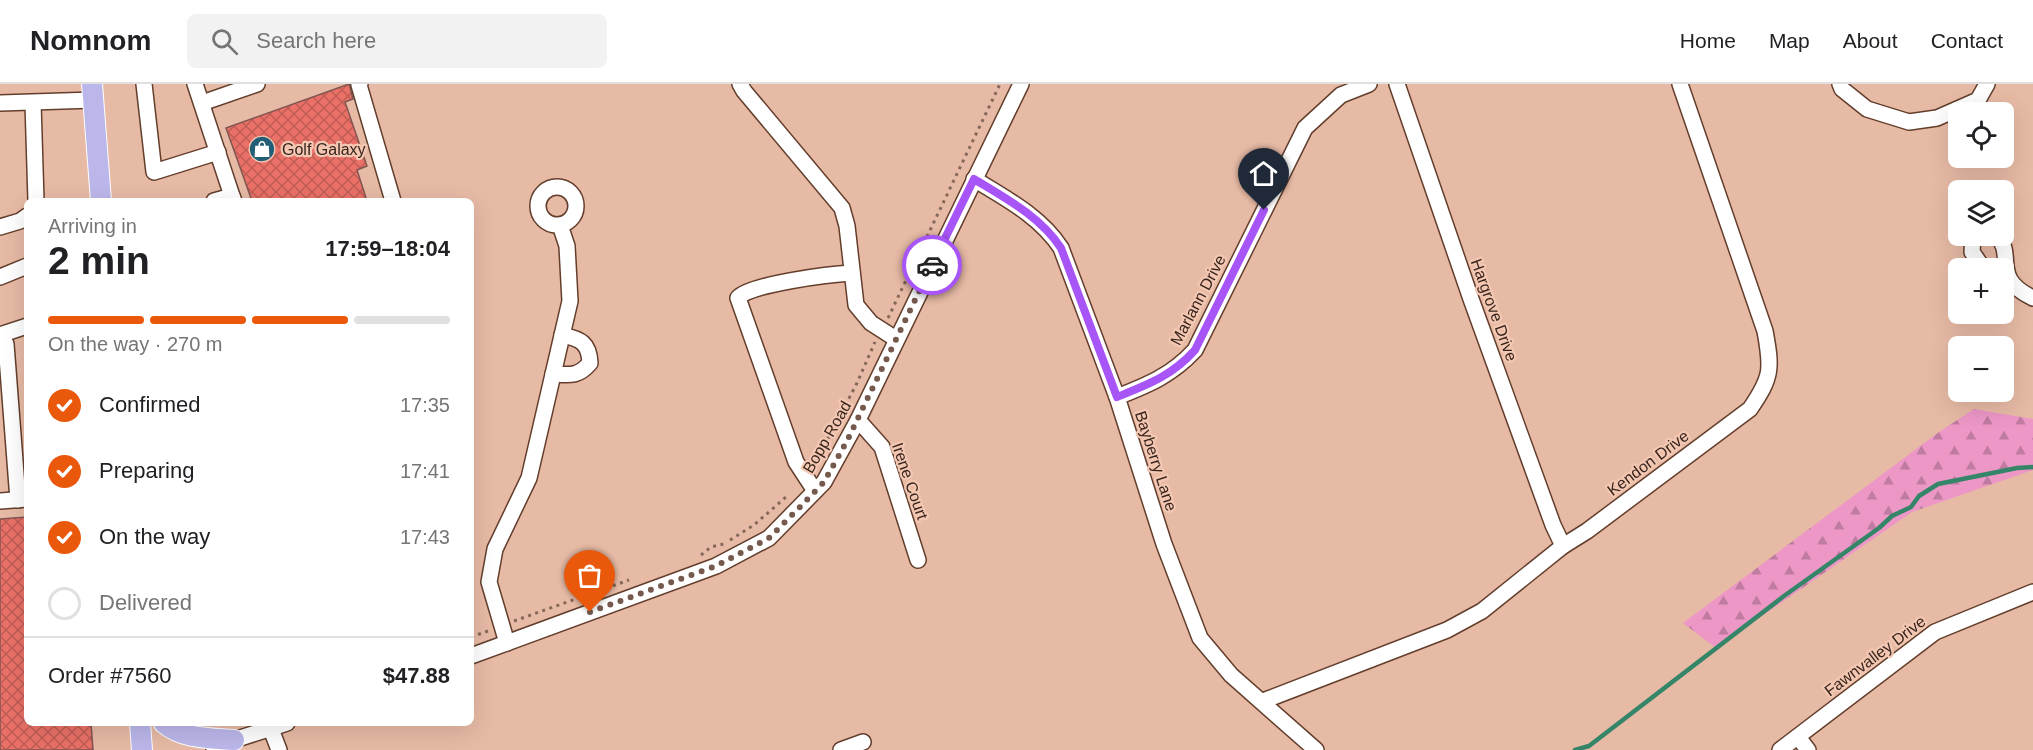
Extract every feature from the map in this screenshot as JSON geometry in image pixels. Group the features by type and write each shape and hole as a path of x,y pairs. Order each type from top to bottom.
{"main road":[{"path":"93,92 101,198"},
{"path":"140,726 142,750"},
{"path":"168,726 183,734 234,740"}],"street":[{"path":"144,84 154,172 218,152"},
{"path":"195,84 233,198"},
{"path":"201,103 257,84"},
{"path":"360,84 392,198"},
{"path":"740,84 842,208 847,226 856,305 871,323 896,339"},
{"name":"Bopp Road","path":"474,655 716,566 769,538 824,482 858,420 1021,84"},
{"name":"Marlann Drive","path":"1117,397 1162,378 1185,361 1195,350 1305,128 1341,95 1368,84"},
{"name":"Hargrove Drive","path":"1397,84 1483,333 1553,525 1563,546"},
{"name":"Kendon Drive","path":"1263,701 1447,630 1482,610 1563,546 1587,531 1750,409 1766,387 1770,360 1765,331 1680,84"},
{"path":"1840,84 1842,89 1867,109 1909,122 1937,118 1978,100 1987,84"},
{"path":"0,103 33,103 93,92"},
{"path":"33,103 36,198"},
{"name":"Bayberry Lane","path":"974,179 1032,216 1058,243 1068,264 1117,397 1164,544 1200,638 1232,675 1316,750"},
{"path":"0,227 24,218"},
{"path":"507,643 489,582 495,549 529,478 570,301 567,246 560,225"},
{"path":"0,277 24,267"},
{"path":"815,491 796,462 738,298 742,294 776,285 822,275 852,273"},
{"path":"2014,286 2018,291 2033,298"},
{"path":"0,501 22,499 21,463 6,344 0,336 24,327"},
{"path":"553,374 572,375 583,371 590,363 590,351 584,344 562,335"},
{"name":"Irene Court","path":"858,420 882,447 918,560"},
{"name":"Fawnvalley Drive","path":"1780,750 1935,632 2033,592"},
{"path":"214,750 234,740 279,726"},
{"path":"271,729 279,750"},
{"path":"1797,737 1808,750"},
{"path":"841,750 863,742"}],"green space":[{"path":"1974,409 2033,419 2033,470 1912,512 1716,648 1683,623 1939,432"}],"building":[{"path":"349,84 353,99 345,102 367,166 357,170 366,198 251,198 226,128"},
{"path":"24,517 24,726 91,726 93,750 0,750 0,519"}],"waterway":[{"path":"1575,750 1589,746 1784,596 1879,528 1892,516 1911,507 1919,496 1938,484 2017,468 2033,467"}],"way so far":[{"path":"590,612 716,566 769,538 800,507 824,482 847,441 932,265"}],"place":[{"name":"Golf Galaxy","path":"262,149"}],"route":[{"path":"932,265 974,179 1032,216 1054,237 1061,248 1117,397 1162,378 1185,361 1195,350 1264,210"}]}
